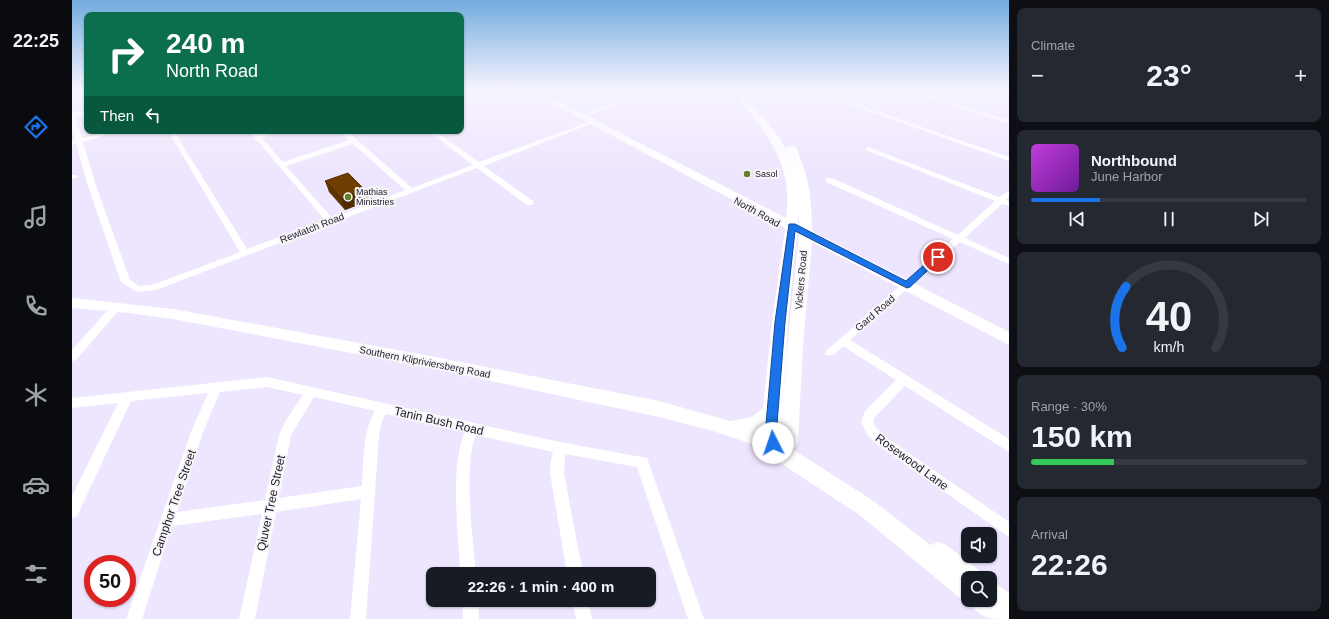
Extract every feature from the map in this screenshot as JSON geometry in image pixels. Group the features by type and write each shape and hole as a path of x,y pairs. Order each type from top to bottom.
{"main road":[{"name":"North Road","path":"585,118 677,166 701,181 904,287 1009,345"},
{"name":"Vickers Road","path":"759,118 770,132 787,160 803,255 795,347 781,442"},
{"name":"Vickers Road","path":"769,118 781,132 797,160 804,193 798,232 780,322 771,424 781,442"},
{"name":"North Road","path":"677,166 696,174 754,206 832,253 1009,339"},
{"path":"754,206 781,211 794,205"},
{"path":"803,255 817,250 832,253"},
{"name":"Southern Klipriviersberg Road","path":"72,303 174,314 430,362 659,409 781,442 796,450 882,509 962,571"},
{"path":"729,428 758,424 762,422 773,410"},
{"name":"Southern Klipriviersberg Road","path":"781,442 781,452 868,509 961,584"},
{"path":"997,598 1009,607"},
{"path":"990,607 1006,619"}],"street":[{"path":"72,118 75,142 105,134"},
{"path":"893,118 1009,159"},
{"path":"996,118 1009,122"},
{"name":"Rewlatch Road","path":"75,142 123,274 129,285 142,290 154,288 593,122"},
{"path":"173,134 245,253"},
{"path":"254,134 330,221"},
{"path":"346,134 411,191"},
{"path":"435,134 530,203"},
{"path":"280,165 354,141"},
{"path":"868,149 1005,203"},
{"path":"830,180 1009,261"},
{"name":"Gard Road","path":"830,352 959,238 1005,203 1009,193"},
{"path":"72,357 116,307"},
{"path":"843,341 1009,446"},
{"name":"Rosewood Lane","path":"904,380 869,415 867,422 872,432 883,442 1009,530"},
{"name":"Tanin Bush Road","path":"72,403 267,382 560,448 642,462 696,619"},
{"name":"Camphor Tree Street","path":"134,619 197,432 216,388"},
{"name":"Qiuver Tree Street","path":"247,619 285,435 290,424 311,392"},
{"path":"72,511 127,398"},
{"path":"358,619 373,435 376,420 383,408"},
{"path":"468,567 463,483 466,444 473,428"},
{"path":"560,448 556,460 557,473 574,567"},
{"path":"168,520 368,492"},
{"path":"470,607 471,619"},
{"path":"581,607 584,619"}],"building":[{"path":"348,173 365,190 341,198 325,181"}],"place":[{"name":"Sasol","path":"747,174"},
{"name":"Mathias Ministries","path":"348,197"}],"route":[{"path":"773,443 771,424 787,255 792,226 907,285 938,257"}]}
